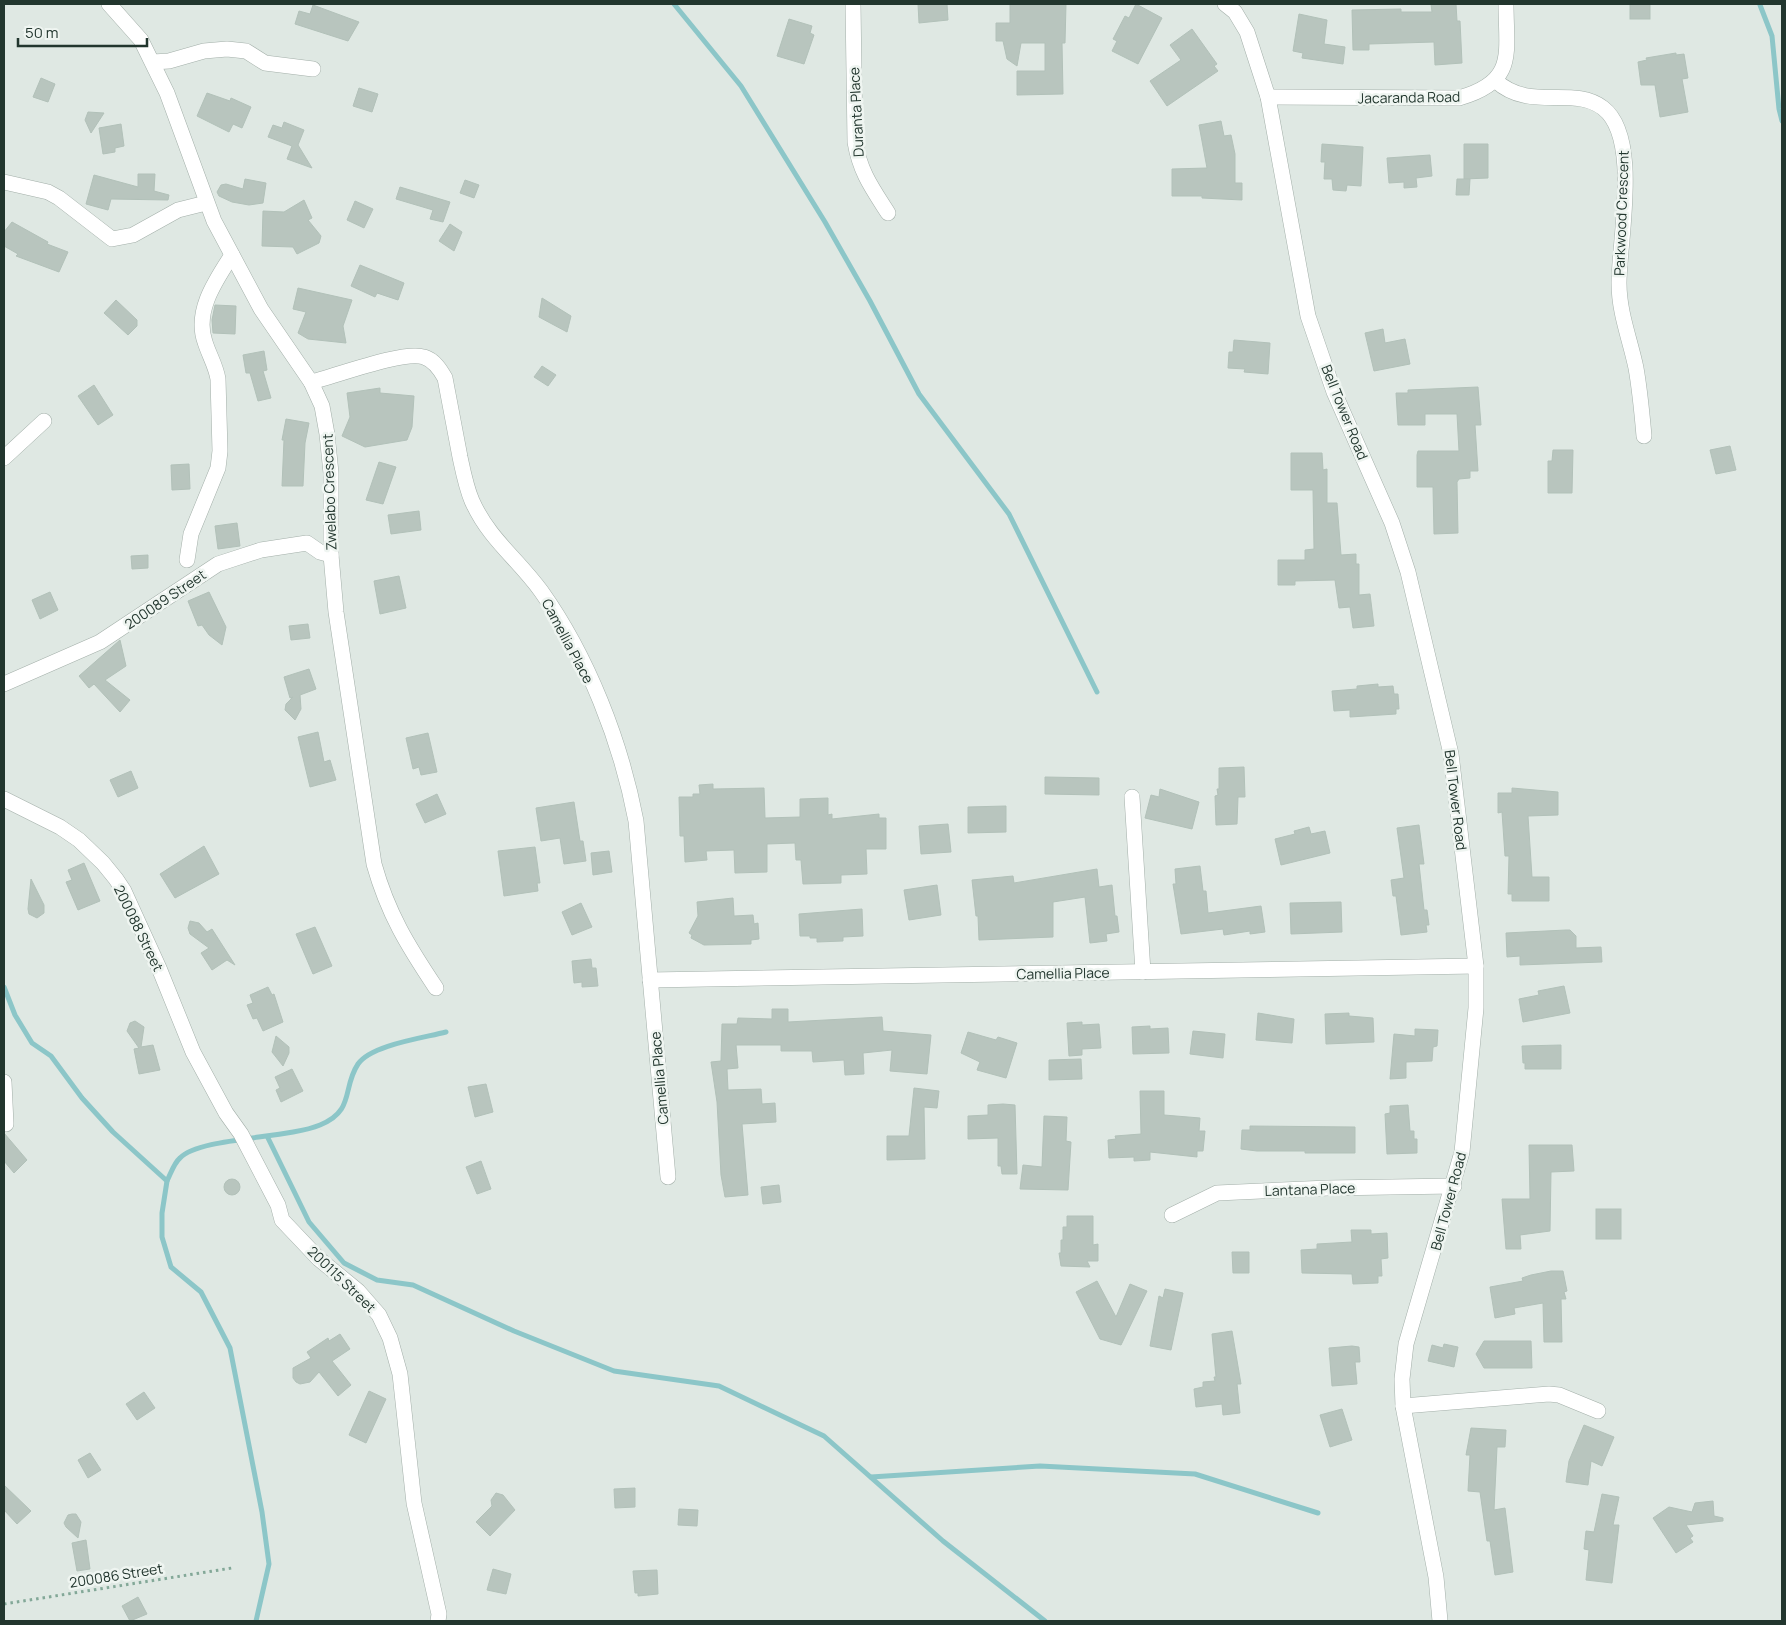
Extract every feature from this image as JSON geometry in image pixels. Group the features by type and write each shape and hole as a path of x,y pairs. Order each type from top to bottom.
{"street":[{"name":"Zwelabo Crescent","path":"109,4 141,40 153,62 167,93 206,203 261,309 312,382 322,406 328,434 331,473 331,555 336,612 374,864 382,894 402,936 436,988"},
{"name":"Duranta Place","path":"854,4 855,142 858,164 888,213"},
{"name":"Bell Tower Road","path":"1225,4 1235,12 1247,32 1268,98 1308,316 1334,392 1392,523 1408,572 1451,754 1476,966 1476,1008 1463,1142 1454,1186 1406,1344 1402,1380 1403,1406 1436,1577 1440,1621"},
{"path":"1496,81 1502,72 1506,58 1506,4"},
{"path":"153,62 169,62 204,50 227,48 246,51 271,64 313,69"},
{"name":"Jacaranda Road","path":"1268,98 1460,98 1478,92 1496,81"},
{"name":"Parkwood Crescent","path":"1496,81 1514,93 1539,99 1574,98 1593,102 1613,117 1623,142 1624,171 1619,306 1636,369 1644,436"},
{"path":"4,182 48,192 59,198 112,239 133,235 178,210 206,203"},
{"path":"187,560 191,534 214,479 220,451 218,379 204,341 202,329 204,306 216,280 232,255"},
{"name":"Camellia Place","path":"312,382 402,356 424,357 440,369 445,378 471,499 490,535 539,589 554,611 588,676 616,740 627,775 636,821 668,1177"},
{"path":"4,458 44,421"},
{"name":"200089 Street","path":"4,684 100,642 204,572 234,558 261,550 307,543 320,552 331,555"},
{"path":"1132,797 1142,972"},
{"name":"200088 Street","path":"4,799 60,827 79,840 103,863 116,879 124,891 159,968 193,1052"},
{"name":"Camellia Place","path":"650,980 1476,966"},
{"name":"200115 Street","path":"193,1052 226,1113 244,1140 278,1205 282,1220 319,1259 358,1291 379,1315 390,1338 402,1385 406,1412 406,1452 414,1503 438,1621"},
{"path":"4,1082 6,1124"},
{"name":"Lantana Place","path":"1172,1215 1217,1194 1328,1188 1454,1186"},
{"path":"1403,1406 1549,1394 1559,1395 1598,1411"}],"path":[{"name":"200086 Street","path":"4,1604 232,1568"}],"building":[{"path":"918,4 947,4 948,20 919,23"},
{"path":"1010,4 1066,4 1065,43 1062,43 1063,94 1017,95 1017,71 1045,71 1045,43 1021,43 1017,66 1007,59 1003,41 996,41 996,23 1010,23"},
{"path":"1136,4 1162,18 1138,64 1112,51 1117,41 1113,39 1125,16 1129,18"},
{"path":"1431,4 1456,4 1457,21 1460,21 1462,63 1435,65 1434,42 1369,44 1369,50 1353,50 1352,10 1401,9 1401,12 1432,12"},
{"path":"1630,4 1650,4 1650,19 1630,19"},
{"path":"313,5 359,22 348,41 295,24 299,11 310,14"},
{"path":"1299,14 1327,20 1324,44 1345,47 1343,64 1302,58 1303,53 1293,51"},
{"path":"789,19 812,26 810,33 814,35 804,64 777,56"},
{"path":"1192,29 1217,64 1214,66 1218,71 1167,106 1150,81 1181,60 1170,45"},
{"path":"1676,53 1676,55 1684,54 1688,78 1682,79 1688,112 1660,117 1655,85 1641,85 1638,62 1647,60 1646,58"},
{"path":"41,78 55,84 48,102 33,97"},
{"path":"359,88 378,94 372,112 353,106"},
{"path":"207,93 230,101 231,98 251,107 242,128 233,124 229,132 197,116"},
{"path":"88,112 104,113 91,133 85,120"},
{"path":"1221,121 1224,136 1231,135 1235,154 1235,183 1242,183 1242,200 1202,198 1202,196 1172,196 1172,169 1207,168 1199,125"},
{"path":"284,122 304,130 298,145 312,168 287,159 292,146 268,137 273,125 282,128"},
{"path":"121,124 124,146 115,148 115,152 103,154 99,128"},
{"path":"1322,144 1363,147 1361,186 1347,185 1346,191 1333,190 1332,179 1324,179 1325,162 1321,162"},
{"path":"1464,144 1488,144 1488,178 1464,179"},
{"path":"1430,155 1432,176 1416,178 1417,187 1404,188 1404,182 1389,183 1387,158"},
{"path":"138,174 155,174 154,191 169,195 168,200 111,199 108,210 86,204 94,175 138,187"},
{"path":"245,179 266,183 263,203 249,205 232,202 219,196 217,192 221,185 226,184 243,189"},
{"path":"1457,179 1470,179 1469,195 1456,195"},
{"path":"465,180 479,185 474,198 460,193"},
{"path":"400,187 450,202 443,222 430,219 433,210 396,199"},
{"path":"304,200 312,218 308,220 321,236 319,243 297,254 293,247 262,246 263,211 284,212"},
{"path":"355,201 373,209 364,228 347,220"},
{"path":"12,222 48,242 47,244 68,252 59,272 16,256 18,254 4,246 4,232"},
{"path":"450,224 462,232 454,251 439,241"},
{"path":"360,265 404,283 398,300 377,293 375,297 351,286"},
{"path":"298,288 352,300 343,326 346,343 308,339 298,333 306,312 293,309"},
{"path":"542,298 571,316 567,332 539,317"},
{"path":"116,300 137,320 137,326 128,335 104,313"},
{"path":"215,305 236,306 235,334 213,333 212,320"},
{"path":"1383,329 1385,343 1405,339 1410,364 1374,371 1365,333"},
{"path":"1234,340 1270,343 1268,374 1244,372 1245,369 1228,368 1229,352 1233,352"},
{"path":"264,351 267,370 263,371 271,398 258,401 250,373 246,373 243,355"},
{"path":"542,366 556,375 548,386 534,377"},
{"path":"94,385 113,415 98,425 78,396"},
{"path":"1478,387 1481,425 1475,425 1478,471 1470,471 1470,478 1459,479 1457,482 1458,533 1434,534 1433,487 1417,487 1417,455 1418,451 1459,451 1457,414 1425,414 1425,425 1398,425 1396,393 1408,393 1408,390"},
{"path":"380,388 380,393 414,396 412,427 407,440 365,447 342,436 350,417 347,393"},
{"path":"286,419 309,423 305,443 303,486 282,486 284,440 282,440"},
{"path":"1730,446 1736,470 1716,474 1710,450"},
{"path":"1553,450 1573,450 1572,493 1548,493 1548,461 1552,461"},
{"path":"1291,453 1322,453 1323,470 1327,469 1327,503 1337,503 1341,555 1356,554 1356,564 1359,564 1359,595 1370,594 1374,626 1353,628 1350,607 1339,608 1335,580 1295,581 1295,585 1278,585 1278,560 1305,560 1305,550 1314,549 1313,490 1291,490"},
{"path":"379,462 396,467 383,504 366,500"},
{"path":"189,464 190,489 172,490 171,465"},
{"path":"419,511 421,530 391,534 388,515"},
{"path":"237,523 240,546 218,549 215,526"},
{"path":"148,555 148,568 132,569 131,556"},
{"path":"399,576 406,608 380,614 374,581"},
{"path":"50,592 58,610 40,619 32,600"},
{"path":"209,592 226,627 222,645 209,635 202,625 198,626 188,601"},
{"path":"308,624 310,638 291,640 289,626"},
{"path":"120,640 126,666 105,680 130,700 120,712 94,684 89,688 79,676"},
{"path":"309,669 316,689 300,695 301,709 295,720 285,710 286,704 293,697 290,698 284,677"},
{"path":"1378,684 1378,687 1393,686 1394,694 1398,694 1399,709 1396,709 1396,714 1350,717 1350,710 1334,711 1332,691 1357,689 1357,686"},
{"path":"318,732 324,762 330,760 336,780 310,787 298,737"},
{"path":"428,733 437,772 421,775 419,767 413,769 406,738"},
{"path":"1244,767 1245,797 1238,797 1237,824 1216,825 1215,796 1218,795 1217,789 1219,789 1219,768"},
{"path":"131,771 138,788 118,797 110,780"},
{"path":"1045,777 1099,778 1099,795 1045,794"},
{"path":"713,784 713,789 764,788 765,818 800,817 800,799 828,798 828,815 832,814 832,819 879,814 879,818 886,818 886,849 866,849 867,874 841,875 841,883 803,884 801,860 796,860 795,843 767,844 767,872 735,873 734,850 706,851 707,860 685,862 684,836 680,836 679,797 693,797 693,794 700,794 699,785"},
{"path":"1512,788 1558,792 1558,815 1528,816 1532,877 1549,877 1549,901 1512,901 1512,894 1508,894 1509,856 1505,856 1502,812 1498,813 1498,793 1512,793"},
{"path":"1160,789 1199,802 1192,829 1145,818 1151,795 1159,797"},
{"path":"437,794 446,814 425,823 416,804"},
{"path":"574,802 580,841 583,841 586,861 564,864 560,838 541,841 536,808"},
{"path":"1006,806 1006,832 968,833 968,807"},
{"path":"948,824 951,852 921,854 919,826"},
{"path":"1419,825 1424,864 1419,864 1424,910 1427,910 1429,925 1426,925 1427,932 1401,935 1396,896 1393,896 1391,880 1404,878 1397,828"},
{"path":"1309,827 1311,834 1325,831 1330,853 1281,865 1275,839 1295,834 1294,831"},
{"path":"204,846 219,874 175,898 160,874"},
{"path":"535,847 540,883 537,883 538,891 504,896 498,851"},
{"path":"609,851 612,872 593,875 591,853"},
{"path":"84,863 100,901 78,910 66,882 72,880 68,870"},
{"path":"1200,866 1203,891 1206,891 1208,913 1261,906 1265,932 1250,934 1250,931 1224,935 1223,929 1181,934 1173,884 1176,884 1175,869"},
{"path":"1097,869 1099,887 1112,885 1115,916 1117,916 1119,932 1106,934 1107,941 1090,943 1085,897 1053,902 1053,937 979,940 978,916 976,916 972,880 1013,876 1014,883"},
{"path":"31,879 44,905 44,913 37,918 29,914 28,909"},
{"path":"937,885 941,915 909,920 904,890"},
{"path":"733,898 734,916 753,915 754,924 758,923 759,939 751,940 751,944 704,945 691,938 692,935 689,933 698,916 697,902"},
{"path":"1341,902 1342,932 1291,934 1290,903"},
{"path":"581,903 592,927 572,935 562,912"},
{"path":"862,909 863,936 843,937 843,941 817,942 817,938 800,936 799,914"},
{"path":"190,921 199,923 207,932 212,929 235,965 227,960 212,970 201,953 209,948 190,934 188,928"},
{"path":"315,927 332,966 313,974 296,934"},
{"path":"1570,930 1576,936 1576,948 1601,947 1602,962 1520,965 1520,956 1507,957 1506,933"},
{"path":"591,959 592,968 596,968 598,986 582,987 582,982 574,983 572,961"},
{"path":"1564,986 1570,1013 1523,1022 1519,999 1539,995 1538,991"},
{"path":"268,987 272,995 274,994 283,1022 263,1031 257,1018 253,1019 247,1005 253,1003 250,995"},
{"path":"772,1009 788,1009 788,1022 882,1017 883,1031 931,1035 927,1074 890,1071 892,1050 863,1053 864,1074 845,1075 844,1060 813,1062 812,1051 781,1051 781,1045 736,1045 738,1068 727,1069 728,1090 761,1089 762,1104 775,1103 776,1122 742,1124 748,1195 725,1197 721,1175 717,1102 711,1062 721,1061 722,1024 737,1024 738,1018 772,1019"},
{"path":"1258,1013 1294,1019 1292,1043 1256,1040"},
{"path":"1349,1013 1349,1016 1373,1018 1374,1042 1326,1044 1325,1014"},
{"path":"135,1021 144,1027 141,1047 153,1045 160,1070 139,1074 134,1049 139,1048 127,1031 130,1023"},
{"path":"1082,1022 1082,1025 1099,1024 1101,1048 1082,1049 1082,1055 1069,1056 1067,1023"},
{"path":"1150,1026 1150,1029 1168,1028 1169,1053 1133,1054 1132,1027"},
{"path":"1415,1029 1438,1030 1437,1046 1433,1047 1432,1061 1406,1062 1406,1078 1390,1079 1394,1034 1415,1036"},
{"path":"1193,1031 1225,1034 1223,1058 1190,1054"},
{"path":"968,1032 996,1040 998,1037 1017,1043 1006,1078 977,1070 980,1062 961,1053"},
{"path":"276,1036 289,1047 289,1053 283,1066 272,1052"},
{"path":"1561,1045 1561,1069 1525,1069 1522,1046"},
{"path":"1081,1059 1082,1079 1049,1080 1049,1060"},
{"path":"292,1069 303,1091 281,1102 276,1090 280,1088 275,1077"},
{"path":"486,1084 493,1112 475,1117 468,1087"},
{"path":"914,1088 939,1091 937,1108 924,1107 925,1159 887,1160 887,1136 909,1136"},
{"path":"1140,1091 1164,1091 1164,1115 1200,1118 1199,1131 1205,1131 1203,1151 1197,1151 1197,1157 1150,1152 1150,1160 1134,1161 1134,1157 1109,1158 1108,1140 1116,1139 1115,1136 1141,1134"},
{"path":"988,1105 1015,1105 1017,1174 1002,1174 1001,1166 998,1166 998,1138 968,1139 968,1116 988,1115"},
{"path":"1408,1105 1410,1131 1414,1131 1414,1139 1417,1139 1417,1153 1387,1154 1385,1114 1390,1113 1390,1106"},
{"path":"1044,1116 1067,1117 1066,1141 1071,1142 1068,1190 1020,1189 1023,1165 1042,1167"},
{"path":"1250,1126 1355,1127 1355,1153 1305,1153 1305,1151 1241,1149 1242,1130 1250,1130"},
{"path":"4,1133 27,1160 14,1173 4,1161"},
{"path":"1529,1145 1572,1145 1574,1171 1551,1172 1550,1231 1520,1235 1521,1249 1506,1249 1502,1199 1530,1199"},
{"path":"481,1161 491,1189 477,1194 466,1167"},
{"path":"232,1179 238,1181 240,1187 238,1193 232,1195 226,1193 224,1187 226,1181"},
{"path":"779,1185 781,1202 763,1204 761,1187"},
{"path":"1596,1209 1621,1209 1621,1239 1596,1239"},
{"path":"1067,1216 1093,1216 1093,1245 1098,1244 1098,1261 1087,1261 1090,1267 1061,1266 1059,1253 1061,1253 1061,1240 1063,1240 1063,1227 1067,1227"},
{"path":"1351,1230 1371,1230 1371,1234 1387,1233 1388,1258 1381,1259 1382,1276 1378,1276 1378,1283 1353,1284 1352,1274 1302,1273 1301,1250 1317,1249 1317,1244 1352,1242"},
{"path":"1232,1252 1249,1252 1249,1273 1233,1273"},
{"path":"1551,1271 1563,1271 1567,1291 1564,1292 1566,1299 1561,1299 1562,1342 1544,1342 1543,1303 1514,1308 1515,1314 1495,1318 1490,1287 1523,1281 1522,1278"},
{"path":"1097,1281 1116,1317 1130,1284 1147,1291 1121,1345 1100,1339 1076,1292"},
{"path":"1165,1289 1183,1293 1171,1350 1150,1346 1159,1296 1163,1298"},
{"path":"1232,1331 1241,1384 1237,1384 1240,1413 1223,1415 1222,1404 1196,1407 1194,1389 1203,1387 1203,1382 1215,1381 1212,1334"},
{"path":"340,1334 350,1349 332,1361 351,1385 338,1396 319,1372 310,1382 300,1384 296,1382 293,1378 293,1368 311,1358 307,1352 328,1338 329,1341"},
{"path":"1484,1341 1531,1341 1532,1368 1484,1368 1476,1354"},
{"path":"1444,1344 1458,1347 1454,1367 1428,1361 1432,1345 1443,1348"},
{"path":"1359,1347 1360,1362 1355,1362 1357,1384 1332,1386 1329,1348"},
{"path":"369,1391 386,1399 366,1443 349,1435"},
{"path":"144,1392 155,1408 137,1420 126,1404"},
{"path":"1342,1409 1352,1440 1330,1447 1320,1415"},
{"path":"1584,1425 1614,1437 1602,1466 1591,1461 1588,1485 1566,1482 1569,1461"},
{"path":"1471,1428 1506,1430 1505,1447 1497,1447 1494,1510 1505,1508 1513,1572 1495,1575 1490,1541 1487,1541 1480,1492 1468,1491 1470,1455 1466,1455"},
{"path":"90,1453 101,1470 88,1478 78,1460"},
{"path":"4,1485 31,1511 17,1524 4,1510"},
{"path":"635,1488 635,1507 615,1508 614,1489"},
{"path":"496,1493 503,1495 515,1510 490,1536 476,1522 492,1506 491,1500"},
{"path":"1602,1494 1619,1497 1613,1525 1619,1525 1612,1583 1586,1580 1589,1550 1584,1549 1586,1531 1594,1532"},
{"path":"1713,1501 1714,1516 1723,1518 1723,1521 1686,1525 1693,1536 1690,1538 1693,1542 1676,1553 1653,1518 1669,1507 1692,1512 1695,1503"},
{"path":"679,1509 698,1510 697,1526 678,1525"},
{"path":"76,1514 81,1522 78,1538 64,1523 68,1515"},
{"path":"86,1540 90,1569 77,1571 72,1543"},
{"path":"493,1569 511,1574 506,1594 487,1590"},
{"path":"657,1570 658,1594 638,1596 638,1593 635,1593 633,1571"},
{"path":"138,1597 147,1614 130,1621 122,1606"}],"waterway":[{"path":"674,4 741,86 825,222 870,301 919,394 1009,514 1097,692"},
{"path":"1760,5 1772,36 1779,109 1782,121"},
{"path":"4,987 15,1015 32,1043 51,1056 82,1098 113,1132 167,1181 162,1213 162,1237 171,1267 201,1292 230,1348 262,1512 269,1564 256,1621"},
{"path":"167,1181 174,1165 190,1151 224,1142 305,1130 320,1125 331,1119 343,1106 353,1073 365,1057 385,1047 446,1032"},
{"path":"268,1138 309,1222 344,1263 377,1280 413,1285 514,1331 614,1371 719,1386 824,1436 943,1541 1045,1621"},
{"path":"871,1477 1040,1466 1195,1474 1318,1513"}]}
